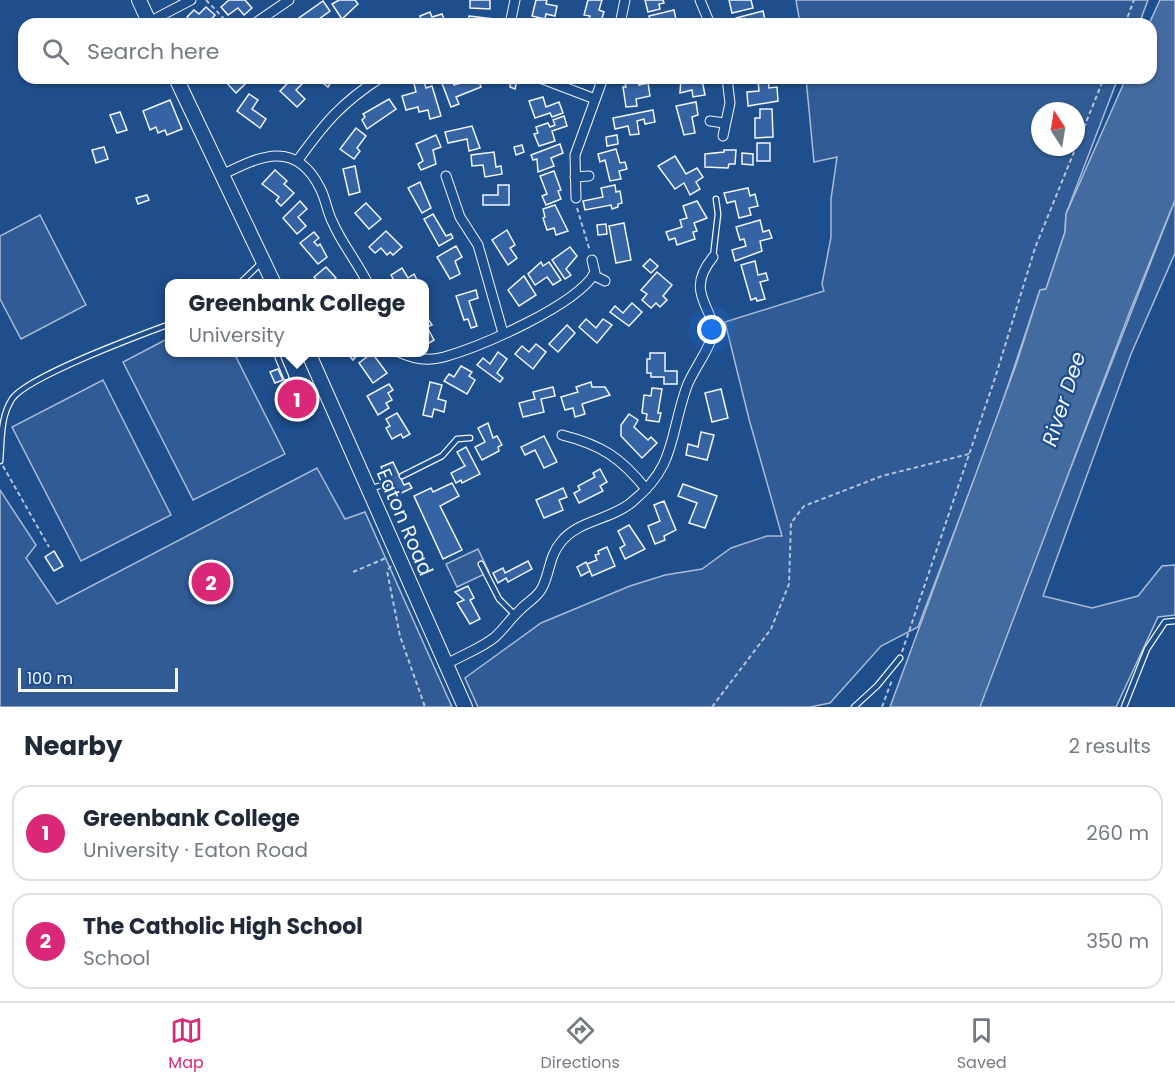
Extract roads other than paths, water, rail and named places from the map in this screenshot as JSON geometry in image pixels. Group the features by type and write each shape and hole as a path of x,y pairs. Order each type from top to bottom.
{"street":[{"path":"139,0 148,18"},
{"path":"159,18 191,0"},
{"path":"264,18 289,0"},
{"path":"511,18 515,0"},
{"path":"621,18 625,0"},
{"path":"700,0 708,18"},
{"path":"179,84 272,279"},
{"path":"298,160 328,119 346,102 372,84"},
{"path":"556,84 595,99"},
{"path":"576,198 575,155 601,84"},
{"path":"723,136 730,103 728,84"},
{"path":"710,121 724,123"},
{"path":"222,175 259,158 286,156 298,160 316,181 332,223 365,279"},
{"path":"446,176 460,217 478,245 504,333"},
{"path":"575,177 589,176"},
{"path":"449,188 460,185"},
{"path":"447,664 494,638 536,597 543,586 549,562 561,542 574,531 630,504 665,466 688,384 711,340 712,326 709,312 701,299 700,286 702,272 713,258"},
{"path":"410,357 442,357 530,322 573,296 593,275 592,260"},
{"path":"593,275 605,281"},
{"name":"Eaton Road","path":"310,357 465,707"},
{"path":"562,435 584,440 618,457 646,489"}],"lane":[{"path":"713,258 718,214 716,199"},
{"path":"244,279 263,261"},
{"path":"0,461 3,418 14,396 53,373 114,345 165,326"},
{"path":"278,357 286,377"},
{"path":"402,476 442,456 457,440 470,438"},
{"path":"370,489 385,484"},
{"path":"481,564 498,599 515,615"},
{"path":"1124,707 1147,649 1165,622 1175,621"},
{"path":"854,707 878,686 900,658"}],"water":[{"name":"River Dee","path":"1160,0 1175,0 1175,200 1130,311 980,707 890,707 1016,365 1040,290 1046,289 1065,232 1066,214 1123,84 1157,84 1157,18 1152,18"}],"place":[{"name":"Greenbank College","path":"297,399"},
{"name":"The Catholic High School","path":"211,582"}]}
